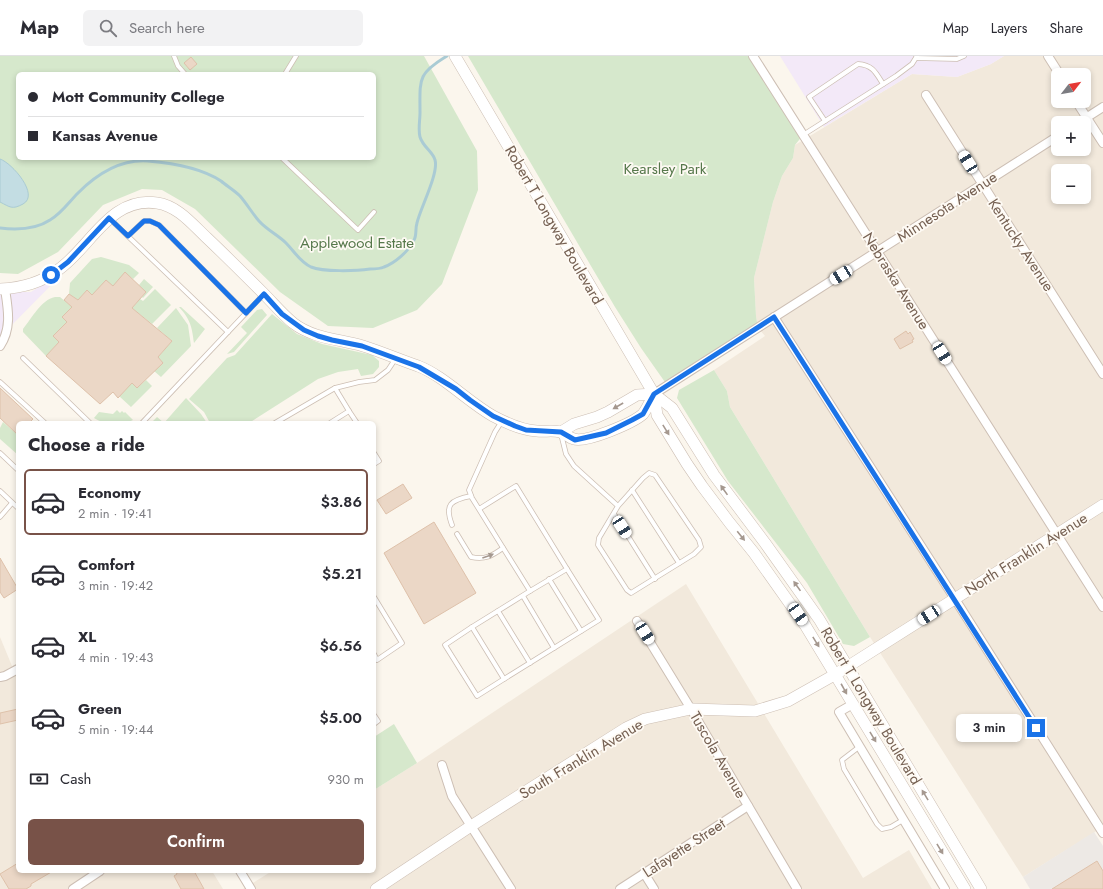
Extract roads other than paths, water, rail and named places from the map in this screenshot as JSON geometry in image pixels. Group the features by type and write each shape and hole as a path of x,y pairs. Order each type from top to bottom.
{"street":[{"name":"Robert T Longway Boulevard","path":"455,56 654,394 672,408 714,475 797,586 819,619 981,889"},
{"name":"Nebraska Avenue","path":"753,56 1103,607"},
{"path":"1048,56 1056,68"},
{"name":"Kentucky Avenue","path":"926,95 1103,374"},
{"path":"1089,116 1103,107"},
{"path":"1091,124 1103,143"},
{"name":"Minnesota Avenue","path":"654,394 1051,140"},
{"path":"0,346 6,337 9,325 3,289 31,285 42,281 60,269 116,212 131,204 150,202 169,207 186,219 264,294 282,314 304,330 318,336 362,346 397,358 426,371 456,389 483,410 526,430 561,432 575,440 606,433 643,414 654,394"},
{"path":"774,317 955,599 1103,834"},
{"path":"561,432 574,424 608,412 637,395 654,394"},
{"name":"Robert T Longway Boulevard","path":"654,394 657,415 687,464 706,492 783,592 836,674 852,704 965,889"},
{"name":"North Franklin Avenue","path":"848,666 1103,505"},
{"name":"Tuscola Avenue","path":"637,621 691,709 797,889"},
{"name":"South Franklin Avenue","path":"376,889 471,826 626,728 645,719 691,709 755,711 788,701 848,666"},
{"path":"0,678 16,670"},
{"path":"852,704 838,712 945,889"},
{"path":"442,765 452,796 511,889"},
{"name":"Lafayette Street","path":"620,889 748,806"},
{"path":"73,889 97,873"},
{"path":"241,873 251,889"},
{"path":"644,873 654,889"}],"lane":[{"path":"174,56 178,66 183,72"},
{"path":"286,72 296,56"},
{"path":"803,135 912,64 916,57 957,59 964,56"},
{"path":"825,121 809,97 858,64 868,66 873,69 883,84"},
{"path":"284,160 358,230 374,212"},
{"path":"109,218 228,332"},
{"path":"128,236 144,221 150,221 159,225 246,313"},
{"path":"144,421 264,294"},
{"path":"23,358 88,421"},
{"path":"278,421 336,388 359,382 375,380 388,370 397,358"},
{"path":"0,382 43,421"},
{"path":"336,388 355,421"},
{"path":"333,421 349,411"},
{"path":"503,420 495,432 469,490 471,496 530,592"},
{"path":"561,432 566,454 574,466 618,506"},
{"path":"0,452 16,468"},
{"path":"649,473 654,475 699,540 701,547 694,554 631,593 627,590 598,545 599,538 618,506 643,478 649,473"},
{"path":"479,509 516,486 599,620 477,696 445,645 567,569"},
{"path":"632,490 679,563"},
{"path":"0,491 16,506"},
{"path":"452,525 447,513 449,507 454,501 471,496"},
{"path":"0,517 12,503"},
{"path":"614,514 655,579"},
{"path":"457,534 471,557 479,559 486,558 503,548"},
{"path":"549,580 581,631"},
{"path":"523,596 554,648"},
{"path":"376,600 402,643 376,661"},
{"path":"498,611 530,663"},
{"path":"472,627 504,679"},
{"path":"859,747 842,760 844,769 882,830 903,820"}],"water":[{"path":"0,159 11,166 26,187 28,194 27,200 19,206 11,207 0,202"}],"waterway":[{"path":"0,228 13,229 38,226 58,215 85,186 101,174 128,162 148,161 195,169 221,181 240,196 262,224 283,240 300,259 311,267 323,270 340,271 382,268 393,263 401,256 409,248 415,238 417,223 432,182 435,166 434,157 421,141 419,134 420,92 422,78 430,68 447,56"}],"park label":[{"name":"Kearsley Park","path":"665,169"},
{"name":"Applewood Estate","path":"357,243"}]}
